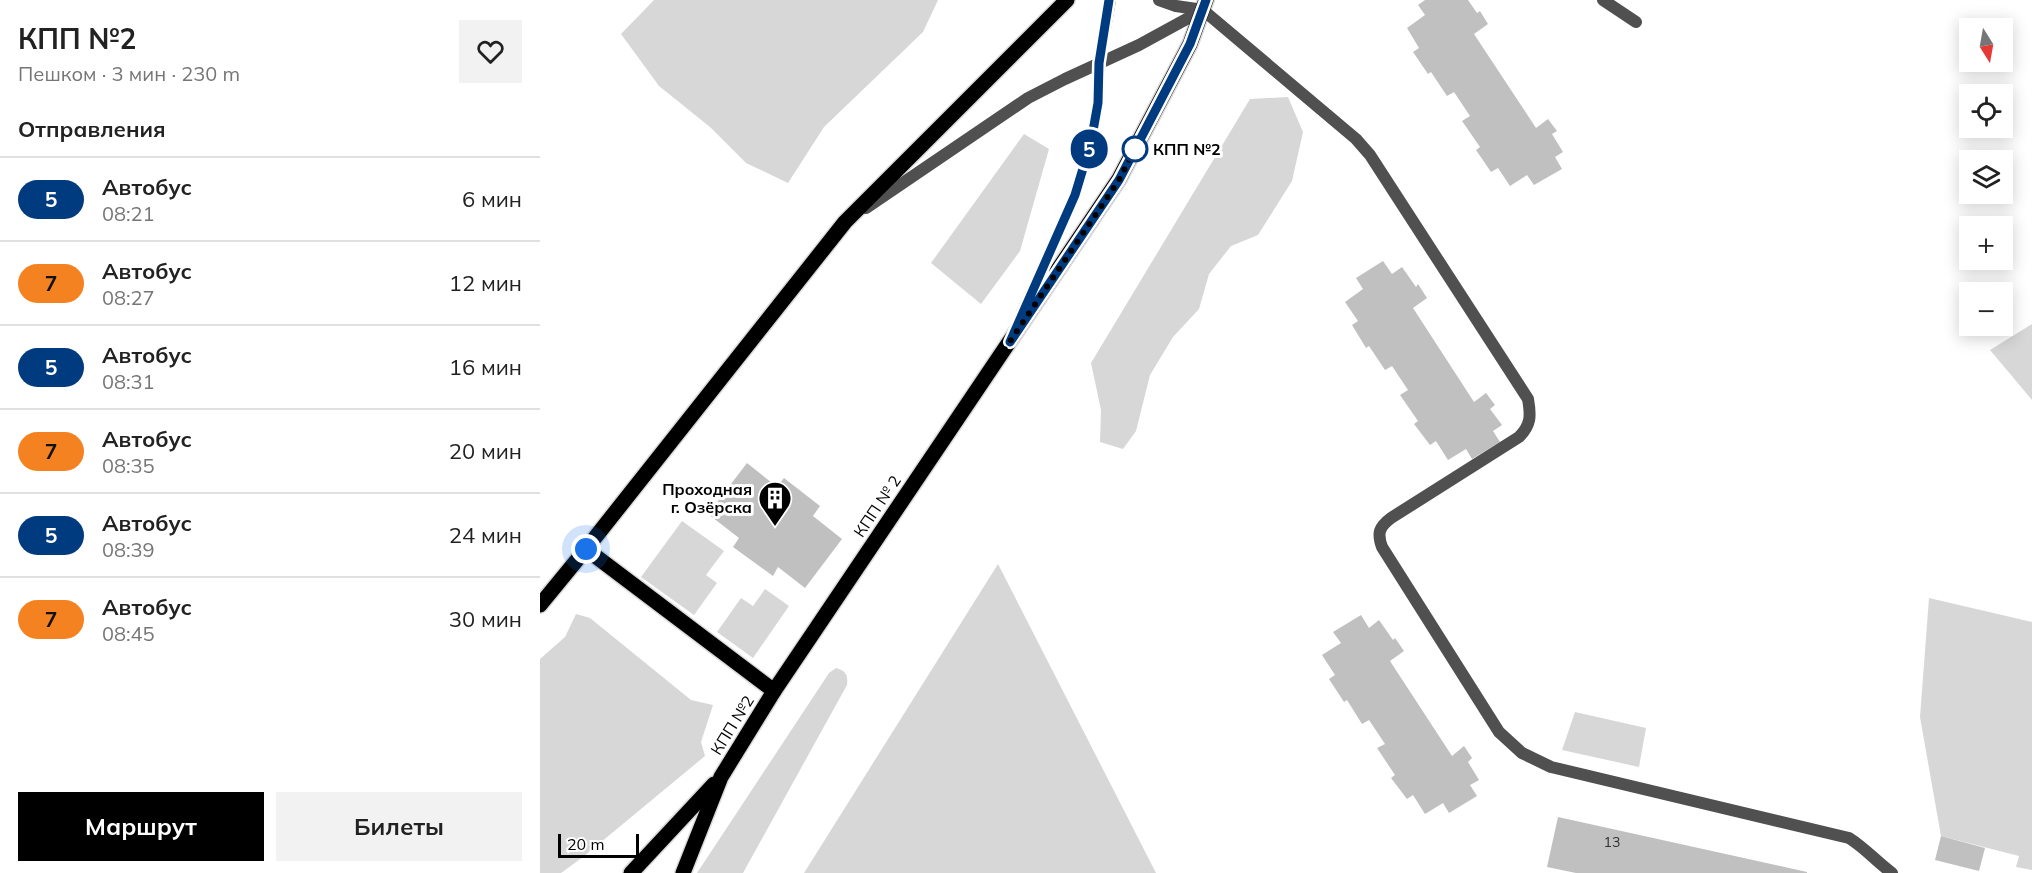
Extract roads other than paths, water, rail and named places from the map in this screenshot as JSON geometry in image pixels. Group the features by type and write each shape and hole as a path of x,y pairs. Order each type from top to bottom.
{"main road":[{"path":"540,605 845,222 1067,0"},
{"name":"КПП № 2","path":"774,691 1119,180 1190,44 1204,5"},
{"path":"586,549 774,691"},
{"name":"КПП №2","path":"721,777 774,691"},
{"path":"631,873 721,777"},
{"path":"683,873 721,777"}],"street":[{"path":"1010,342 1075,195 1091,142 1098,103 1099,63 1110,0"},
{"path":"1159,0 1176,6 1204,5 1356,139 1370,155 1528,399 1531,414 1528,427 1520,437 1391,518 1381,526 1378,536 1382,547 1499,732 1522,753 1551,767 1849,838 1864,847 1892,873"},
{"path":"1603,0 1636,21"},
{"path":"845,222 1028,98 1139,45 1204,5"}],"place":[{"name":"КПП №2","path":"1135,149"},
{"name":"Проходная г. Озёрска","path":"775,527"}]}
